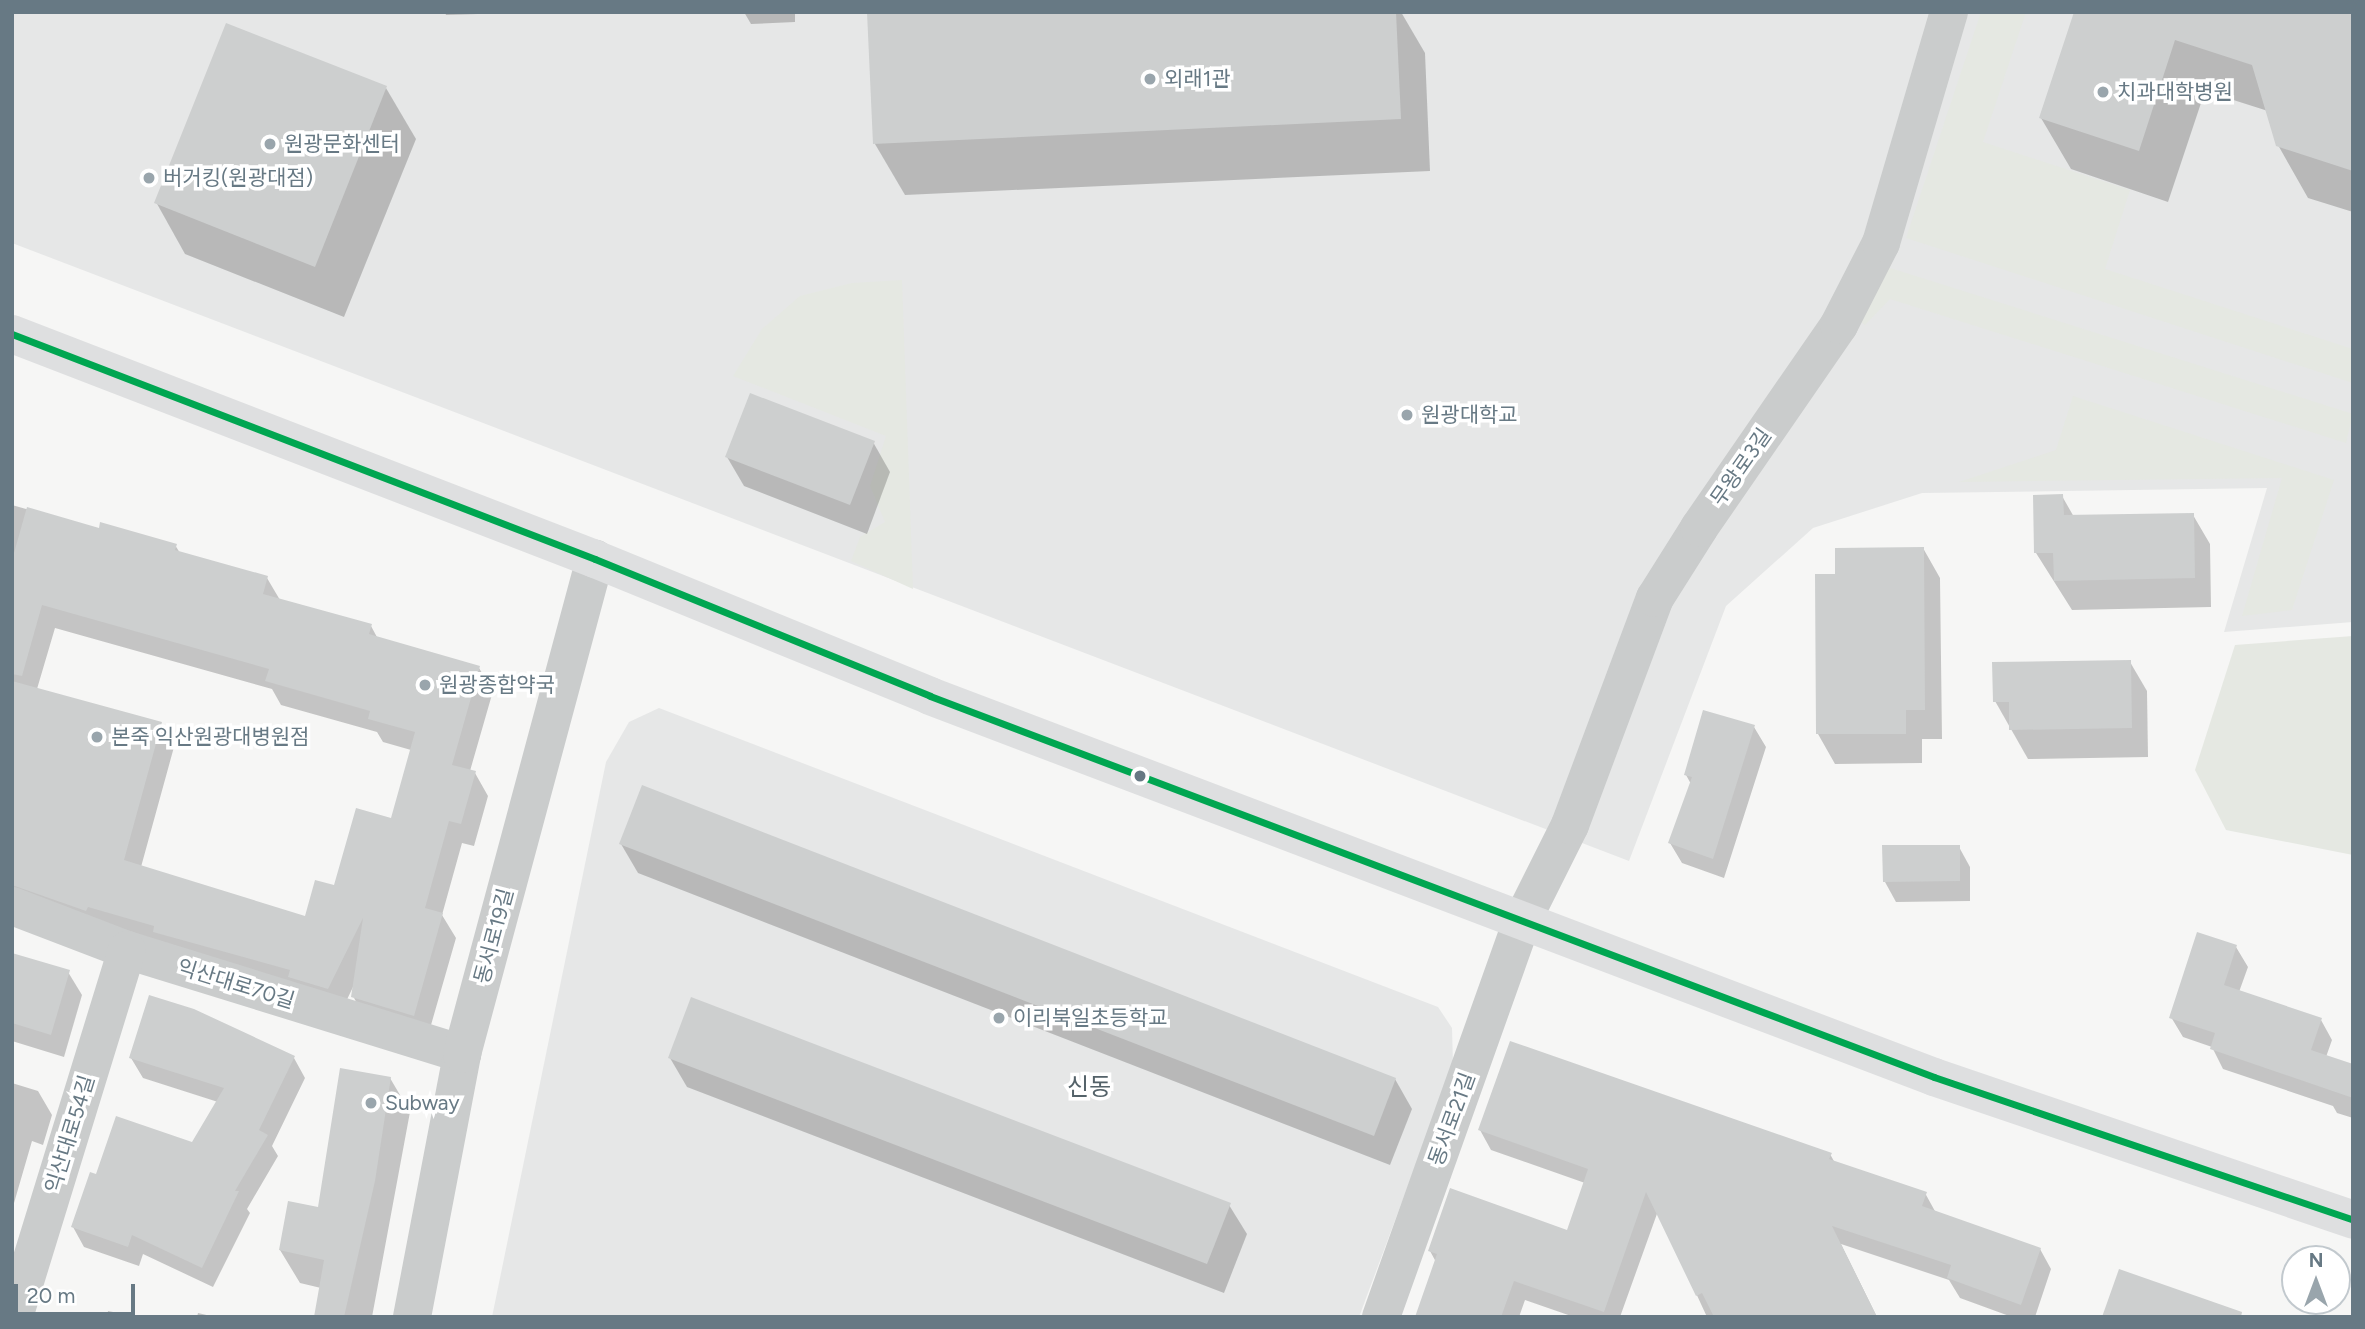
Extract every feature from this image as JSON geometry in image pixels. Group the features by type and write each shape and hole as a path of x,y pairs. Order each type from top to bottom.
{"street":[{"name":"무왕로3길","path":"1522,921 1570,825 1656,598 1699,528 1839,325 1881,243 1949,12"},
{"path":"12,334 595,559 930,696 1934,1077 2353,1220"},
{"name":"동서로19길","path":"412,1317 462,1054 595,559"},
{"name":"익산대로70길","path":"12,906 127,950 462,1054"},
{"name":"동서로21길","path":"1381,1317 1522,921"},
{"name":"익산대로54길","path":"14,1317 127,950"}],"shaded area":[{"name":"원광대학교","path":"12,12 2353,12 2353,622 2224,632 2267,488 1922,493 1813,528 1726,606 1629,861 12,243"},
{"path":"1981,12 2026,12 1983,142 2130,190 2105,269 2353,349 2353,383 1906,238"},
{"path":"1887,267 2353,414 2346,443 1890,299 1865,325 1850,313"},
{"path":"902,280 913,589 851,561 860,537 885,522 870,486 886,436 733,376 762,329 800,296 852,283"},
{"path":"2073,396 2334,480 2292,610 2242,616 2282,478 1959,482 2056,450"},
{"path":"2353,636 2353,855 2226,830 2195,770 2235,645"},
{"name":"이리북일초등학교","path":"659,708 1438,1007 1452,1028 1453,1065 1359,1317 492,1317 606,762 629,722"}],"building":[{"name":"외래1관","path":"867,12 1396,12 1401,119 873,144"},
{"name":"치과대학병원","path":"2074,12 2353,12 2353,171 2276,146 2252,65 2175,40 2139,151 2039,118"},
{"name":"원광문화센터","path":"226,23 387,86 315,267 154,203"},
{"path":"750,393 875,441 850,505 725,457"},
{"path":"2063,494 2064,515 2194,513 2195,578 2054,581 2053,553 2034,553 2033,495"},
{"path":"27,507 99,528 100,522 177,544 175,550 268,576 263,594 372,624 369,634 480,666 452,765 476,771 461,824 449,821 425,908 443,913 414,1016 351,997 363,918 328,989 288,977 290,970 153,932 154,926 88,907 86,911 12,885 12,681 162,722 124,860 305,916 315,880 334,885 356,808 391,818 415,732 368,719 370,711 265,681 269,669 42,605 22,676 12,674 12,560"},
{"path":"1924,547 1925,710 1906,710 1906,734 1816,734 1815,574 1835,574 1835,548"},
{"path":"2131,660 2132,728 2009,730 2009,702 1993,702 1992,662"},
{"path":"1703,710 1755,725 1713,859 1668,843 1692,777 1684,775"},
{"path":"642,785 1396,1078 1374,1136 619,844"},
{"path":"1882,845 1960,845 1960,881 1883,882"},
{"path":"2197,932 2237,945 2224,985 2322,1018 2311,1050 2353,1064 2353,1098 2210,1049 2215,1033 2169,1018"},
{"path":"12,953 70,970 51,1035 12,1023"},
{"path":"149,995 194,1009 295,1056 259,1130 268,1135 235,1191 239,1191 202,1268 132,1235 128,1247 71,1227 90,1172 96,1174 116,1116 192,1142 224,1088 129,1058"},
{"path":"691,997 1231,1203 1207,1264 668,1058"},
{"path":"1510,1041 1832,1153 1829,1159 1927,1192 1922,1206 2041,1248 2021,1305 1947,1278 1951,1265 1832,1226 1877,1317 1714,1317 1702,1293 1696,1296 1646,1192 1604,1312 1514,1281 1501,1317 1415,1317 1437,1254 1428,1251 1450,1188 1567,1230 1588,1169 1478,1130"},
{"path":"340,1068 391,1077 375,1181 344,1317 314,1317 324,1260 279,1250 288,1201 318,1207"},
{"path":"2119,1269 2242,1312 2241,1317 2102,1317"}],"transit line":[{"path":"12,334 595,559 930,696 1934,1077 2353,1220"}],"place":[{"name":"외래1관","path":"1150,79"},
{"name":"치과대학병원","path":"2103,92"},
{"name":"원광문화센터","path":"270,144"},
{"name":"버거킹(원광대점)","path":"149,178"},
{"name":"원광대학교","path":"1407,415"},
{"name":"원광종합약국","path":"425,685"},
{"name":"본죽 익산원광대병원점","path":"97,737"},
{"name":"이리북일초등학교","path":"999,1018"},
{"name":"Subway","path":"371,1103"}],"district":[{"name":"신동","path":"1089,1087"}]}
